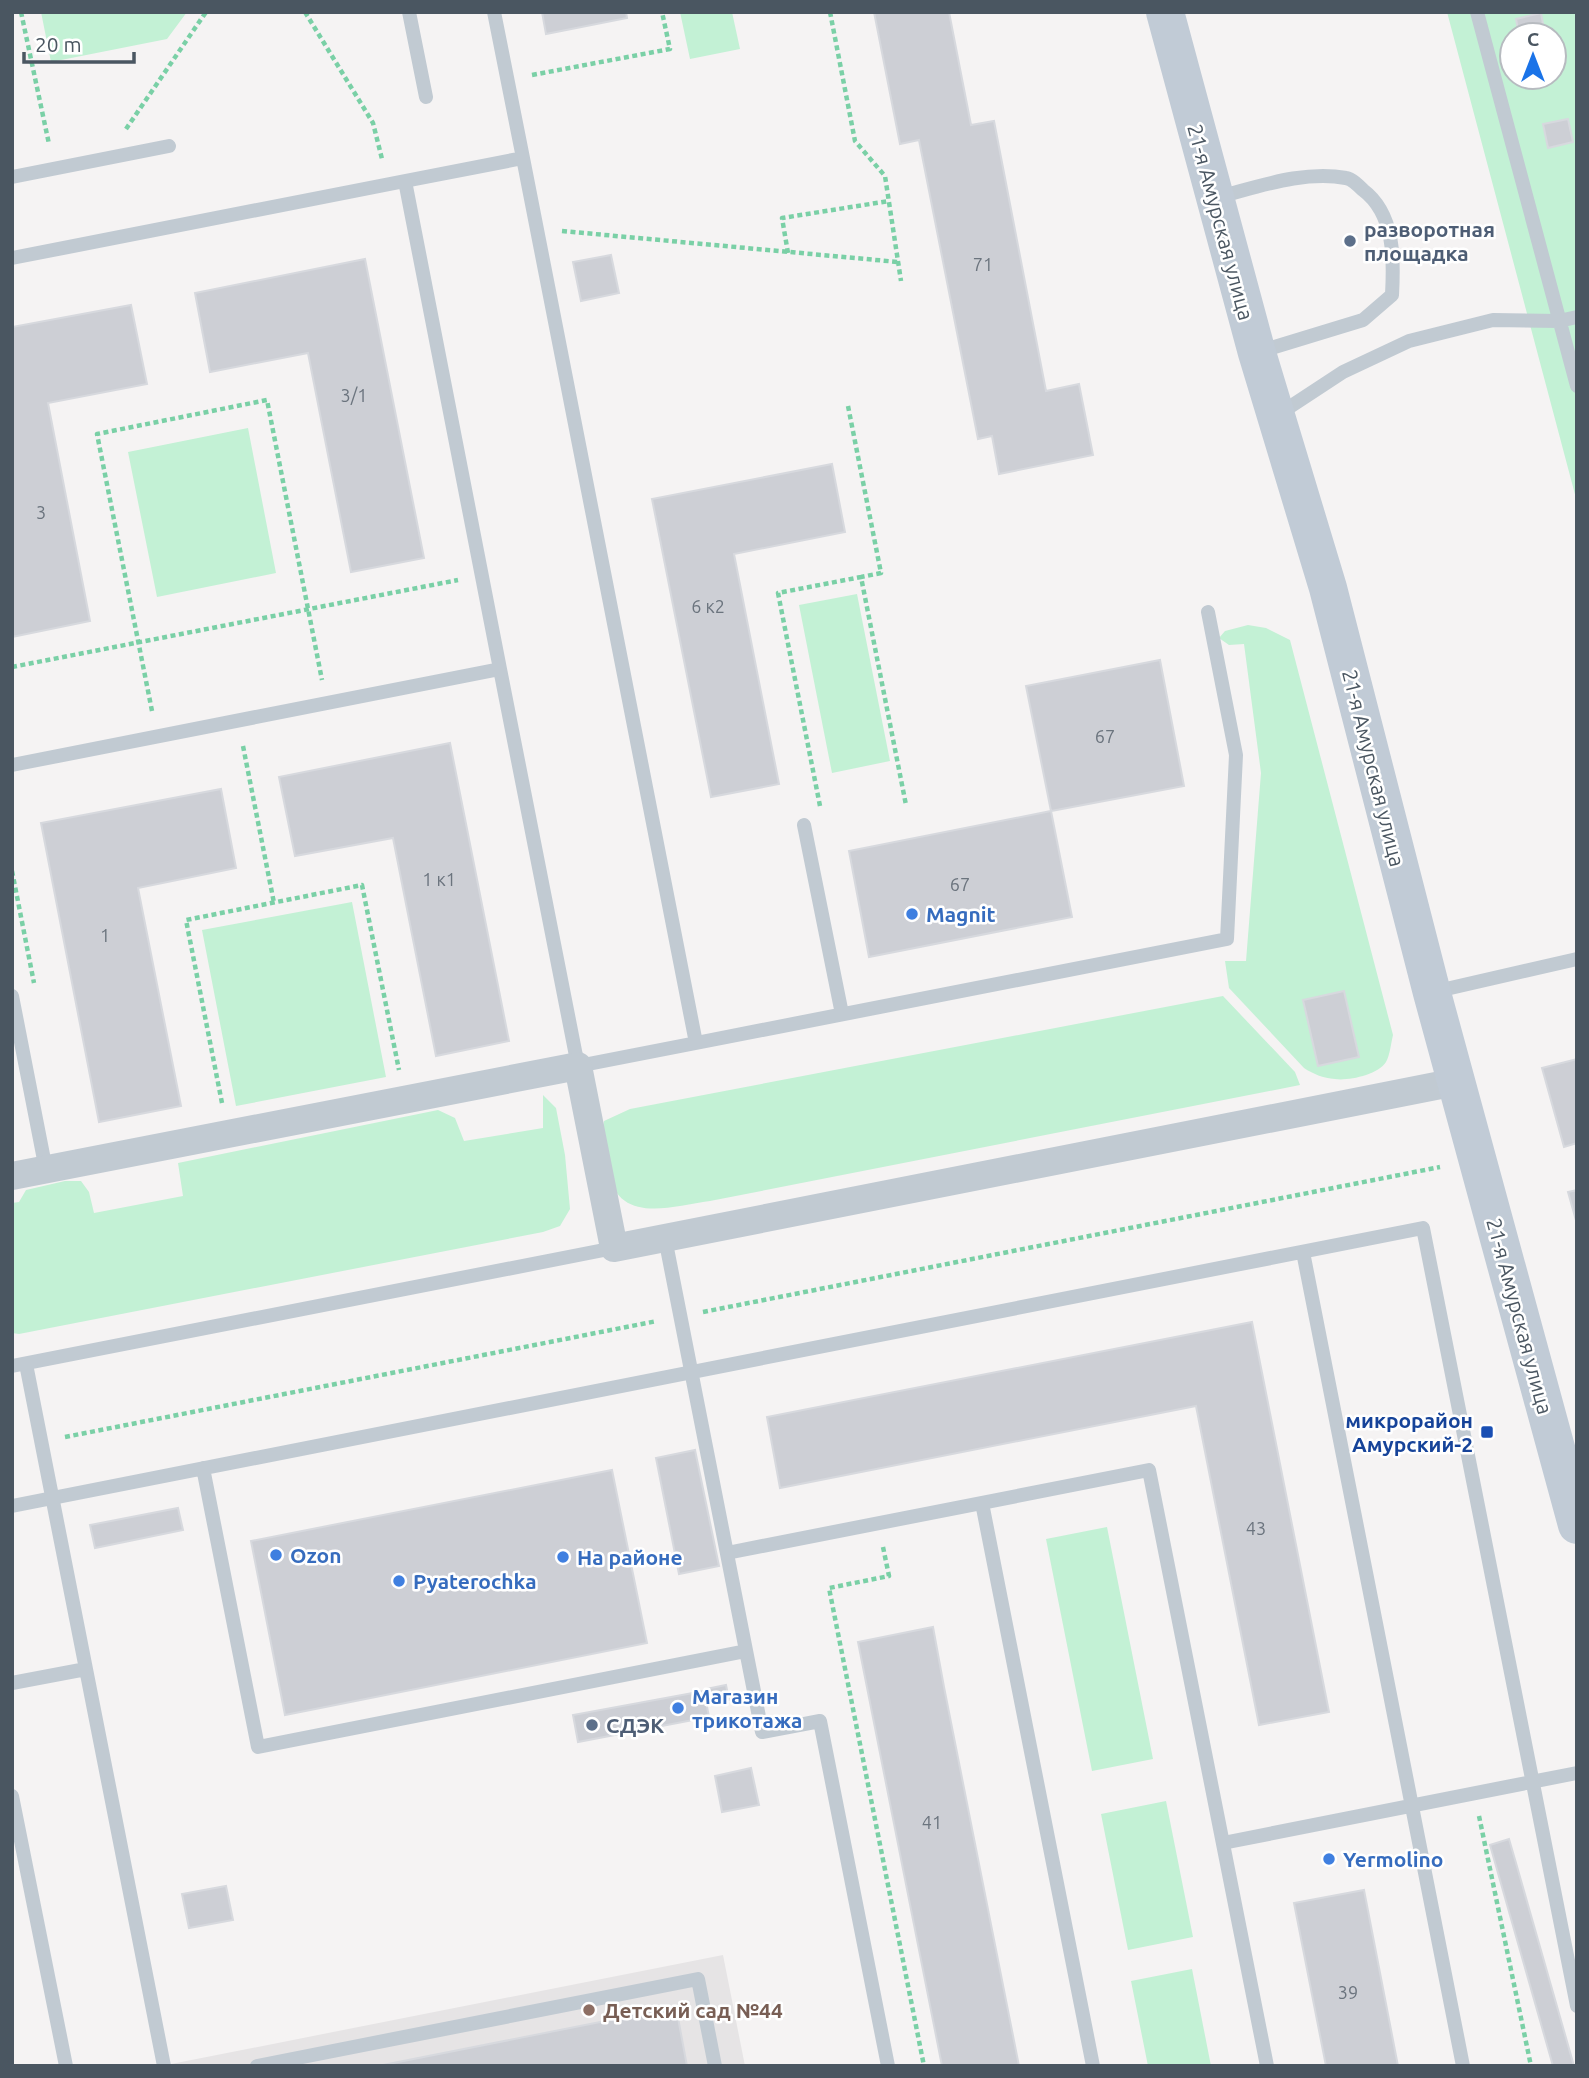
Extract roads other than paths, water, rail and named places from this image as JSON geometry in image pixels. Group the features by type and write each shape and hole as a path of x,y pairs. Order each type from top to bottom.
{"main road":[{"name":"21-я Амурская улица","path":"1165,12 1257,353 1328,589 1432,993 1577,1525"}],"street":[{"path":"12,1176 578,1066 614,1248 1457,1082"}],"lane":[{"path":"409,12 426,97"},
{"path":"494,12 696,1043"},
{"path":"1477,12 1577,386"},
{"path":"12,177 169,146"},
{"path":"12,258 523,158"},
{"path":"1214,198 1316,176 1349,178 1374,198 1388,226 1394,261 1392,295 1363,320 1257,353"},
{"path":"405,181 578,1066 1227,939 1236,755 1208,612"},
{"path":"1275,416 1343,372 1409,341 1493,320 1559,321 1577,317"},
{"path":"12,765 500,669"},
{"path":"804,825 842,1014"},
{"path":"1432,993 1577,959"},
{"path":"12,996 46,1170"},
{"path":"12,1506 1423,1228 1577,2006"},
{"path":"665,1238 762,1732 820,1721 888,2066"},
{"path":"164,2066 41,1442 19,1365 614,1248"},
{"path":"1303,1252 1463,2066"},
{"path":"203,1468 258,1746 746,1651"},
{"path":"727,1553 1149,1470 1267,2066"},
{"path":"982,1503 1093,2066"},
{"path":"12,1683 86,1669"},
{"path":"1223,1843 1577,1773"},
{"path":"12,1796 65,2066"},
{"path":"257,2066 698,1979 715,2066"}],"place":[{"name":"разворотная площадка","path":"1350,241"},
{"name":"Magnit","path":"912,914"},
{"name":"микрорайон Амурский-2","path":"1487,1432"},
{"name":"Ozon","path":"276,1555"},
{"name":"На районе","path":"563,1557"},
{"name":"Pyaterochka","path":"399,1581"},
{"name":"Магазин трикотажа","path":"678,1708"},
{"name":"СДЭК","path":"592,1725"},
{"name":"Yermolino","path":"1329,1859"},
{"name":"Детский сад №44","path":"589,2010"}]}
